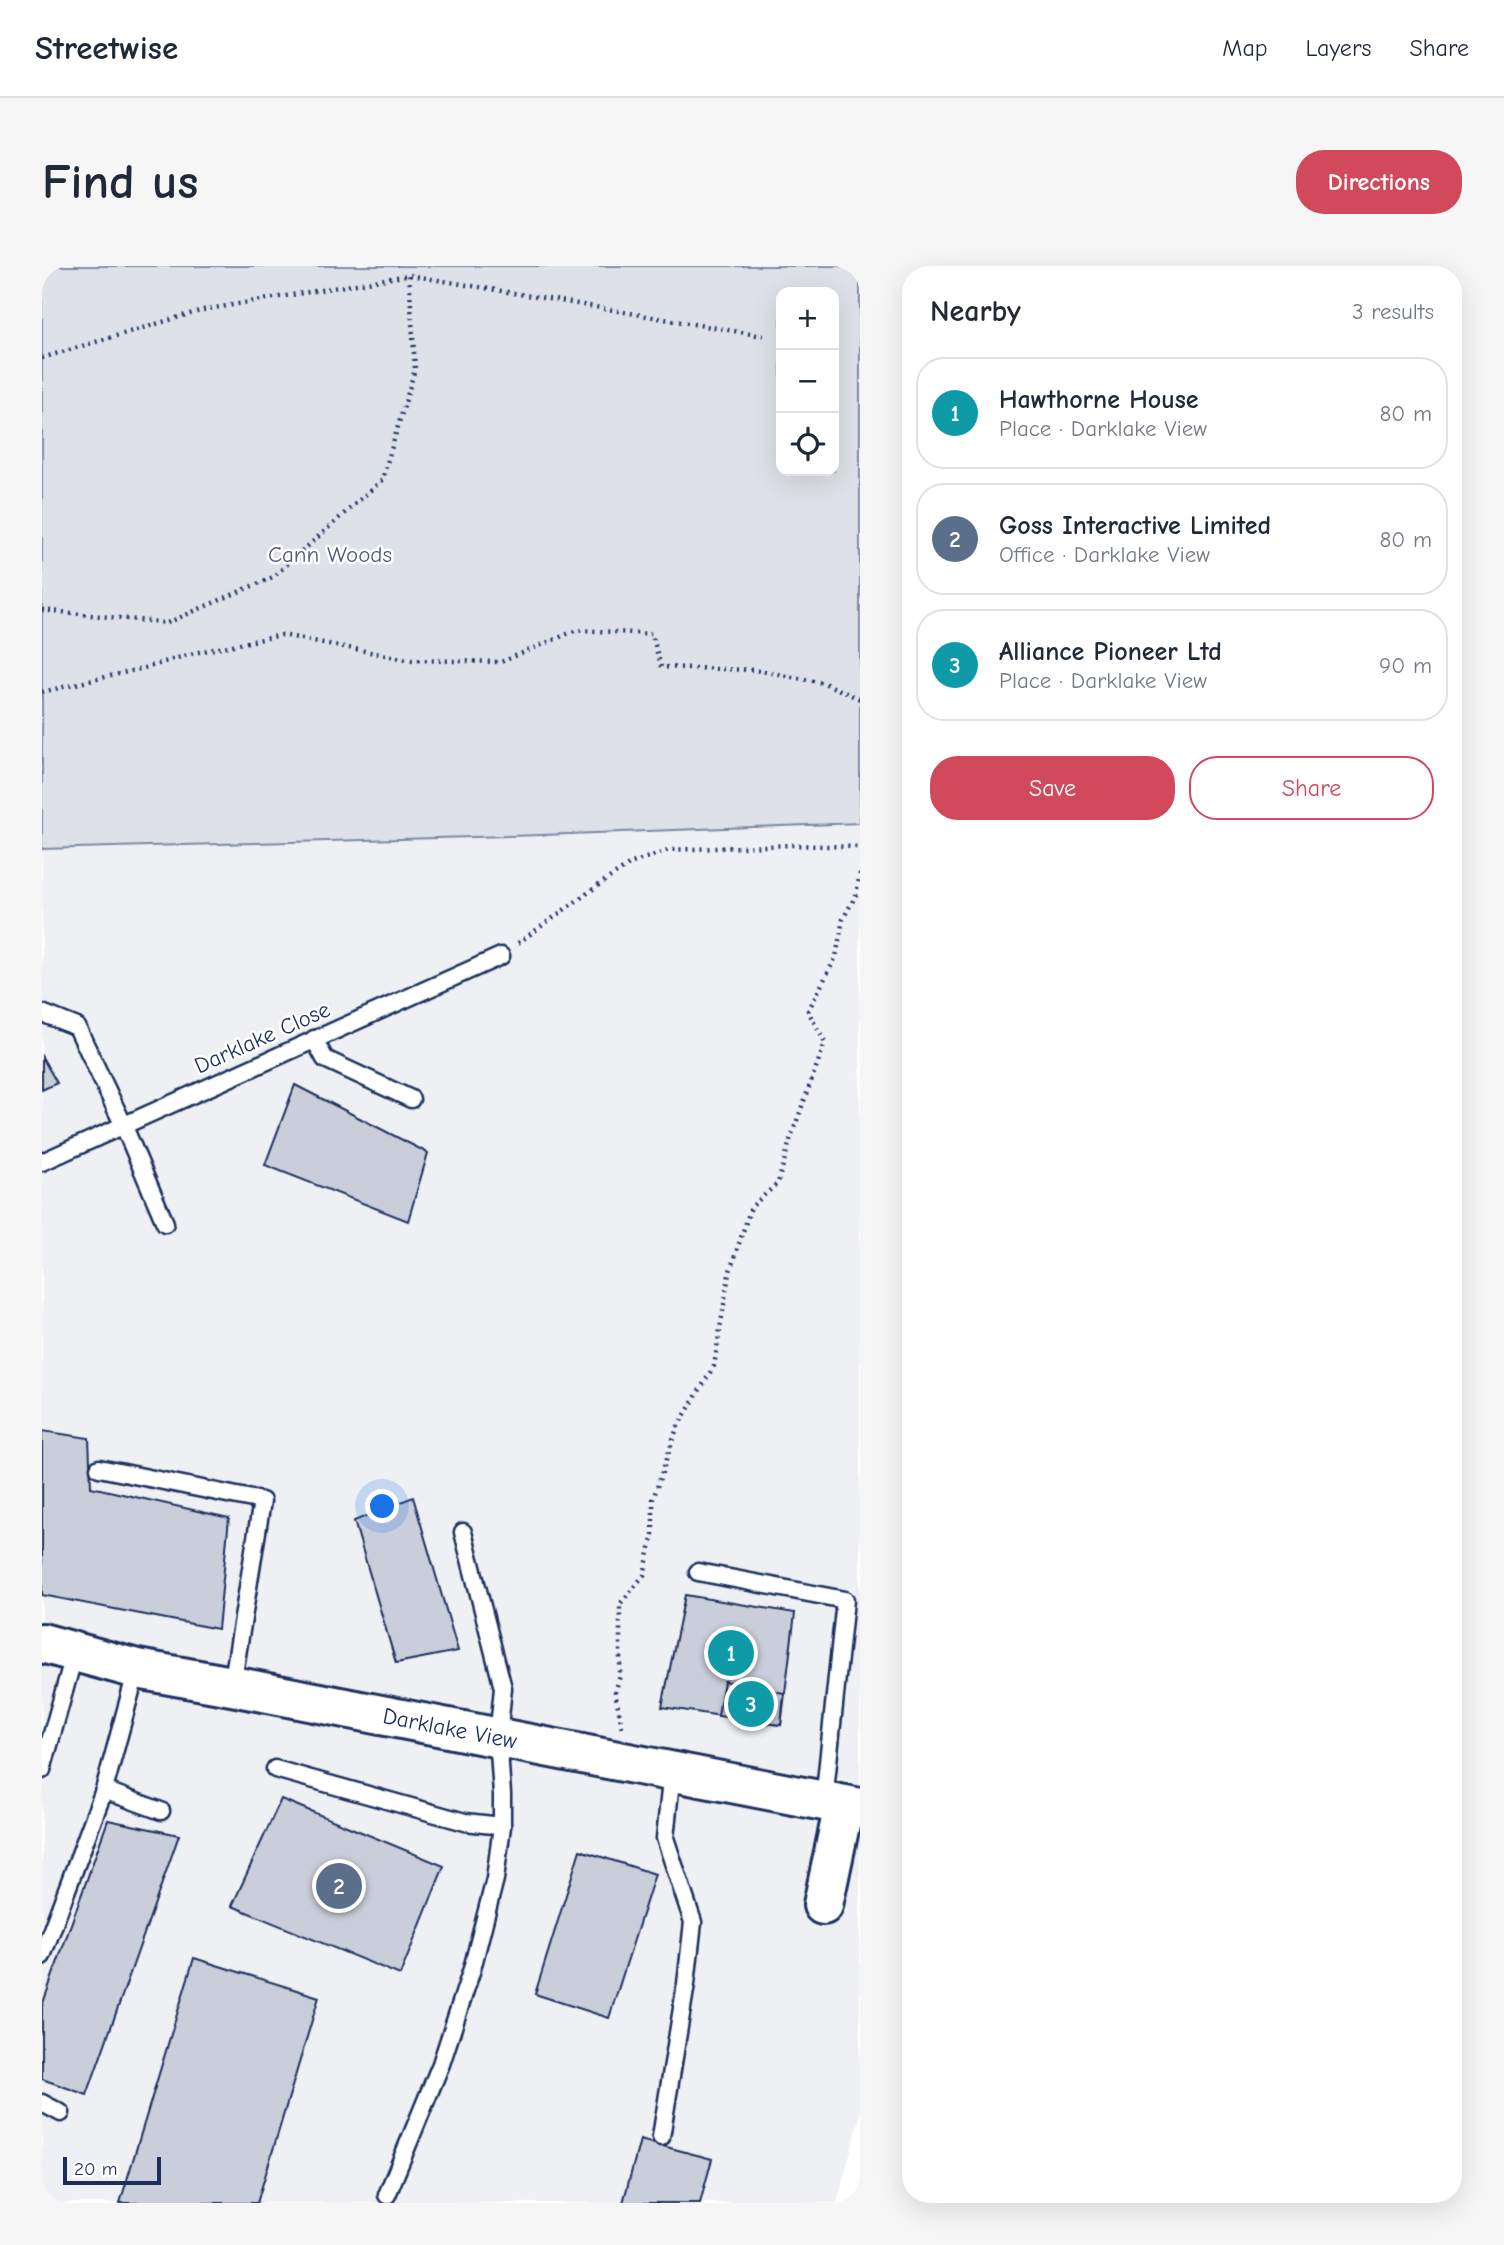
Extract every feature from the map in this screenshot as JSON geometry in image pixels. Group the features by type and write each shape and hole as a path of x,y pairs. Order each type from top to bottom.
{"street":[{"name":"Darklake View","path":"58,1648 137,1670 843,1804"},
{"path":"823,1905 843,1804"}],"lane":[{"name":"Darklake Close","path":"42,1162 501,956"},
{"path":"42,1013 76,1027 123,1124 164,1223"},
{"path":"314,1039 325,1059 411,1099"},
{"path":"99,1468 262,1501 232,1686"},
{"path":"387,2195 441,2064 472,1969 495,1879 502,1826 498,1737 503,1688 463,1532"},
{"path":"698,1572 845,1600 843,1804"},
{"path":"42,1770 58,1648"},
{"path":"42,1956 104,1790 137,1670"},
{"path":"275,1769 464,1822 502,1826"},
{"path":"660,1769 665,1838 693,1922 686,1984 661,2137"},
{"path":"104,1790 161,1811"},
{"path":"42,2103 61,2113"}],"path":[{"path":"42,358 203,310 409,275 763,336"},
{"path":"42,610 167,623 273,578 382,480 415,369 409,275"},
{"path":"42,692 148,667 194,653 282,635 411,660 501,662 577,630 652,634 661,667 755,670 824,683 860,699"},
{"path":"501,956 632,863 669,850 790,845 860,847"},
{"path":"660,1769 622,1727 615,1692 620,1676 620,1604 644,1575 653,1534 653,1499 677,1429 714,1366 729,1274 751,1208 778,1183 791,1137 825,1043 808,1011 836,957 842,919 856,895 860,873"}],"shaded area":[{"path":"860,823 860,2116 837,2203 42,2203 42,849"}],"green space":[{"name":"Cann Woods","path":"42,266 860,266 860,823 42,849"}],"building":[{"path":"42,1057 57,1083 42,1090"},
{"path":"295,1085 428,1153 408,1221 265,1165"},
{"path":"42,1431 89,1438 91,1487 229,1518 218,1629 42,1595"},
{"path":"413,1497 458,1651 396,1663 354,1521"},
{"path":"685,1595 795,1613 781,1725 662,1707"},
{"path":"724,1681 784,1693 781,1725 718,1716"},
{"path":"281,1799 444,1866 400,1975 232,1906"},
{"path":"108,1820 179,1835 87,2095 42,2079 42,2006"},
{"path":"580,1850 655,1874 609,2018 535,1994"},
{"path":"194,1958 319,1997 257,2203 120,2203"},
{"path":"640,2140 712,2159 700,2203 623,2203"}],"place":[{"name":"Hawthorne House","path":"731,1653"},
{"name":"Alliance Pioneer Ltd","path":"751,1704"},
{"name":"Goss Interactive Limited","path":"339,1886"}]}
